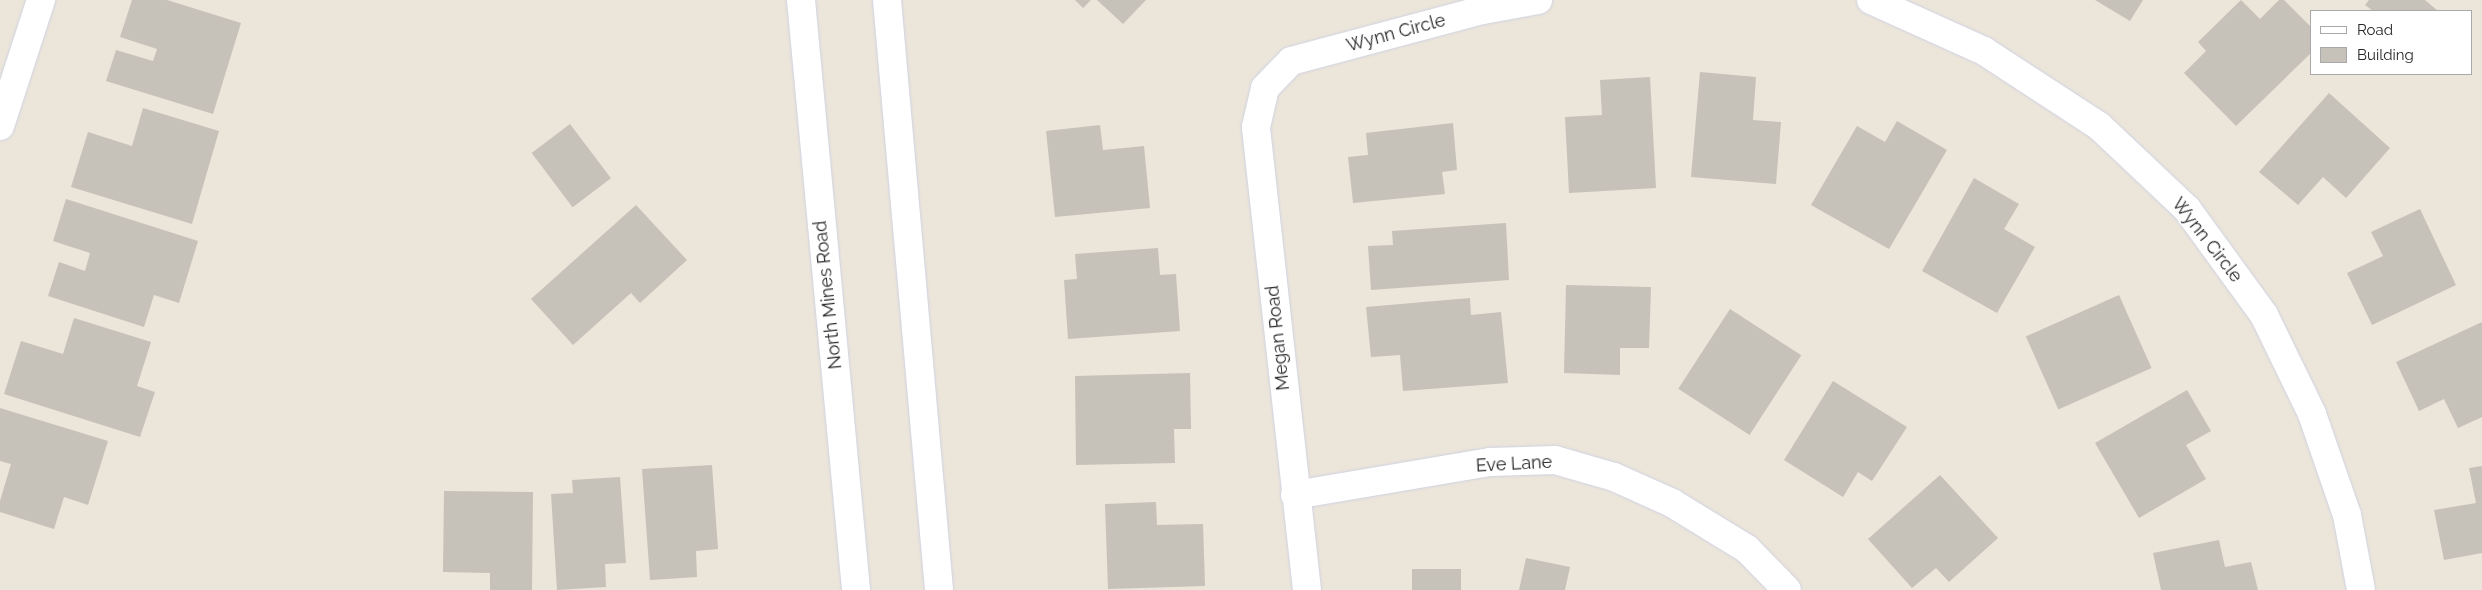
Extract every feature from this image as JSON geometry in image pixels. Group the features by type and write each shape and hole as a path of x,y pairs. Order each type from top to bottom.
{"street":[{"path":"0,126 41,0"},
{"name":"North Mines Road","path":"801,0 856,590"},
{"path":"887,0 939,590"},
{"name":"Wynn Circle","path":"1265,88 1291,61 1481,5 1538,0"},
{"name":"Wynn Circle","path":"1871,0 1984,51 2090,120 2187,209 2264,315 2312,414 2347,515 2361,590"},
{"name":"Megan Road","path":"1265,88 1256,127 1306,590"},
{"name":"Eve Lane","path":"1295,495 1491,462 1555,460 1614,476 1672,503 1747,549 1787,590"}],"building":[{"path":"132,0 167,0 241,23 213,114 106,81 116,50 153,61 157,49 120,37"},
{"path":"1075,0 1091,0 1083,8"},
{"path":"1097,0 1146,0 1123,24"},
{"path":"2095,0 2143,0 2130,21"},
{"path":"2241,0 2260,19 2279,0 2284,0 2310,26 2310,54 2236,126 2184,73 2206,51 2198,42"},
{"path":"2369,0 2425,0 2437,10 2372,10 2365,5"},
{"path":"1700,72 1756,77 1753,120 1781,122 1776,184 1691,177"},
{"path":"1650,77 1656,188 1569,193 1565,117 1602,115 1600,80"},
{"path":"2329,93 2390,148 2346,198 2323,177 2298,205 2259,172"},
{"path":"143,108 219,131 192,224 71,187 88,132 132,146"},
{"path":"1897,121 1947,150 1889,249 1811,205 1857,126 1885,142"},
{"path":"1453,123 1457,170 1442,172 1445,194 1353,203 1348,157 1368,155 1366,133"},
{"path":"570,124 611,178 573,207 532,153"},
{"path":"1100,125 1103,150 1144,146 1150,208 1055,217 1046,131"},
{"path":"1974,178 2019,204 2004,229 2035,247 1997,313 1922,271"},
{"path":"66,199 198,241 179,303 154,295 144,327 48,296 59,262 85,271 90,253 53,241"},
{"path":"636,205 687,260 640,303 631,293 573,345 531,299"},
{"path":"2420,209 2456,285 2372,325 2347,273 2383,256 2371,232"},
{"path":"1506,223 1509,280 1371,290 1368,246 1393,245 1392,231"},
{"path":"1158,248 1160,275 1176,274 1180,331 1068,339 1064,280 1077,279 1075,254"},
{"path":"1566,285 1651,287 1649,348 1620,348 1620,375 1564,373"},
{"path":"2119,295 2152,368 2058,410 2026,336"},
{"path":"1470,298 1471,315 1501,312 1508,383 1403,391 1400,355 1371,357 1366,307"},
{"path":"1730,309 1801,355 1750,435 1678,389"},
{"path":"74,318 151,342 137,386 155,392 140,437 4,394 21,341 63,354"},
{"path":"2482,322 2482,417 2458,428 2444,399 2419,411 2396,362"},
{"path":"1190,373 1191,429 1174,429 1175,463 1076,465 1075,376"},
{"path":"1833,381 1907,427 1872,481 1858,472 1843,497 1784,460"},
{"path":"2187,390 2211,431 2186,445 2206,479 2139,518 2095,443"},
{"path":"0,408 108,441 88,505 64,497 54,529 0,512 0,501 11,464 0,461"},
{"path":"712,465 718,549 696,551 697,577 650,580 642,469"},
{"path":"2482,466 2482,553 2444,560 2434,510 2476,503 2469,468"},
{"path":"1940,475 1998,538 1949,582 1936,568 1912,588 1868,539"},
{"path":"620,477 626,563 605,564 606,587 557,590 551,494 573,493 572,480"},
{"path":"444,491 533,492 532,590 490,590 490,573 443,572"},
{"path":"1156,502 1157,525 1203,524 1205,586 1108,589 1105,504"},
{"path":"2219,540 2225,567 2251,562 2258,590 2161,590 2153,553"},
{"path":"1526,558 1570,567 1565,590 1519,590"},
{"path":"1412,569 1461,569 1461,590 1412,590"}]}
